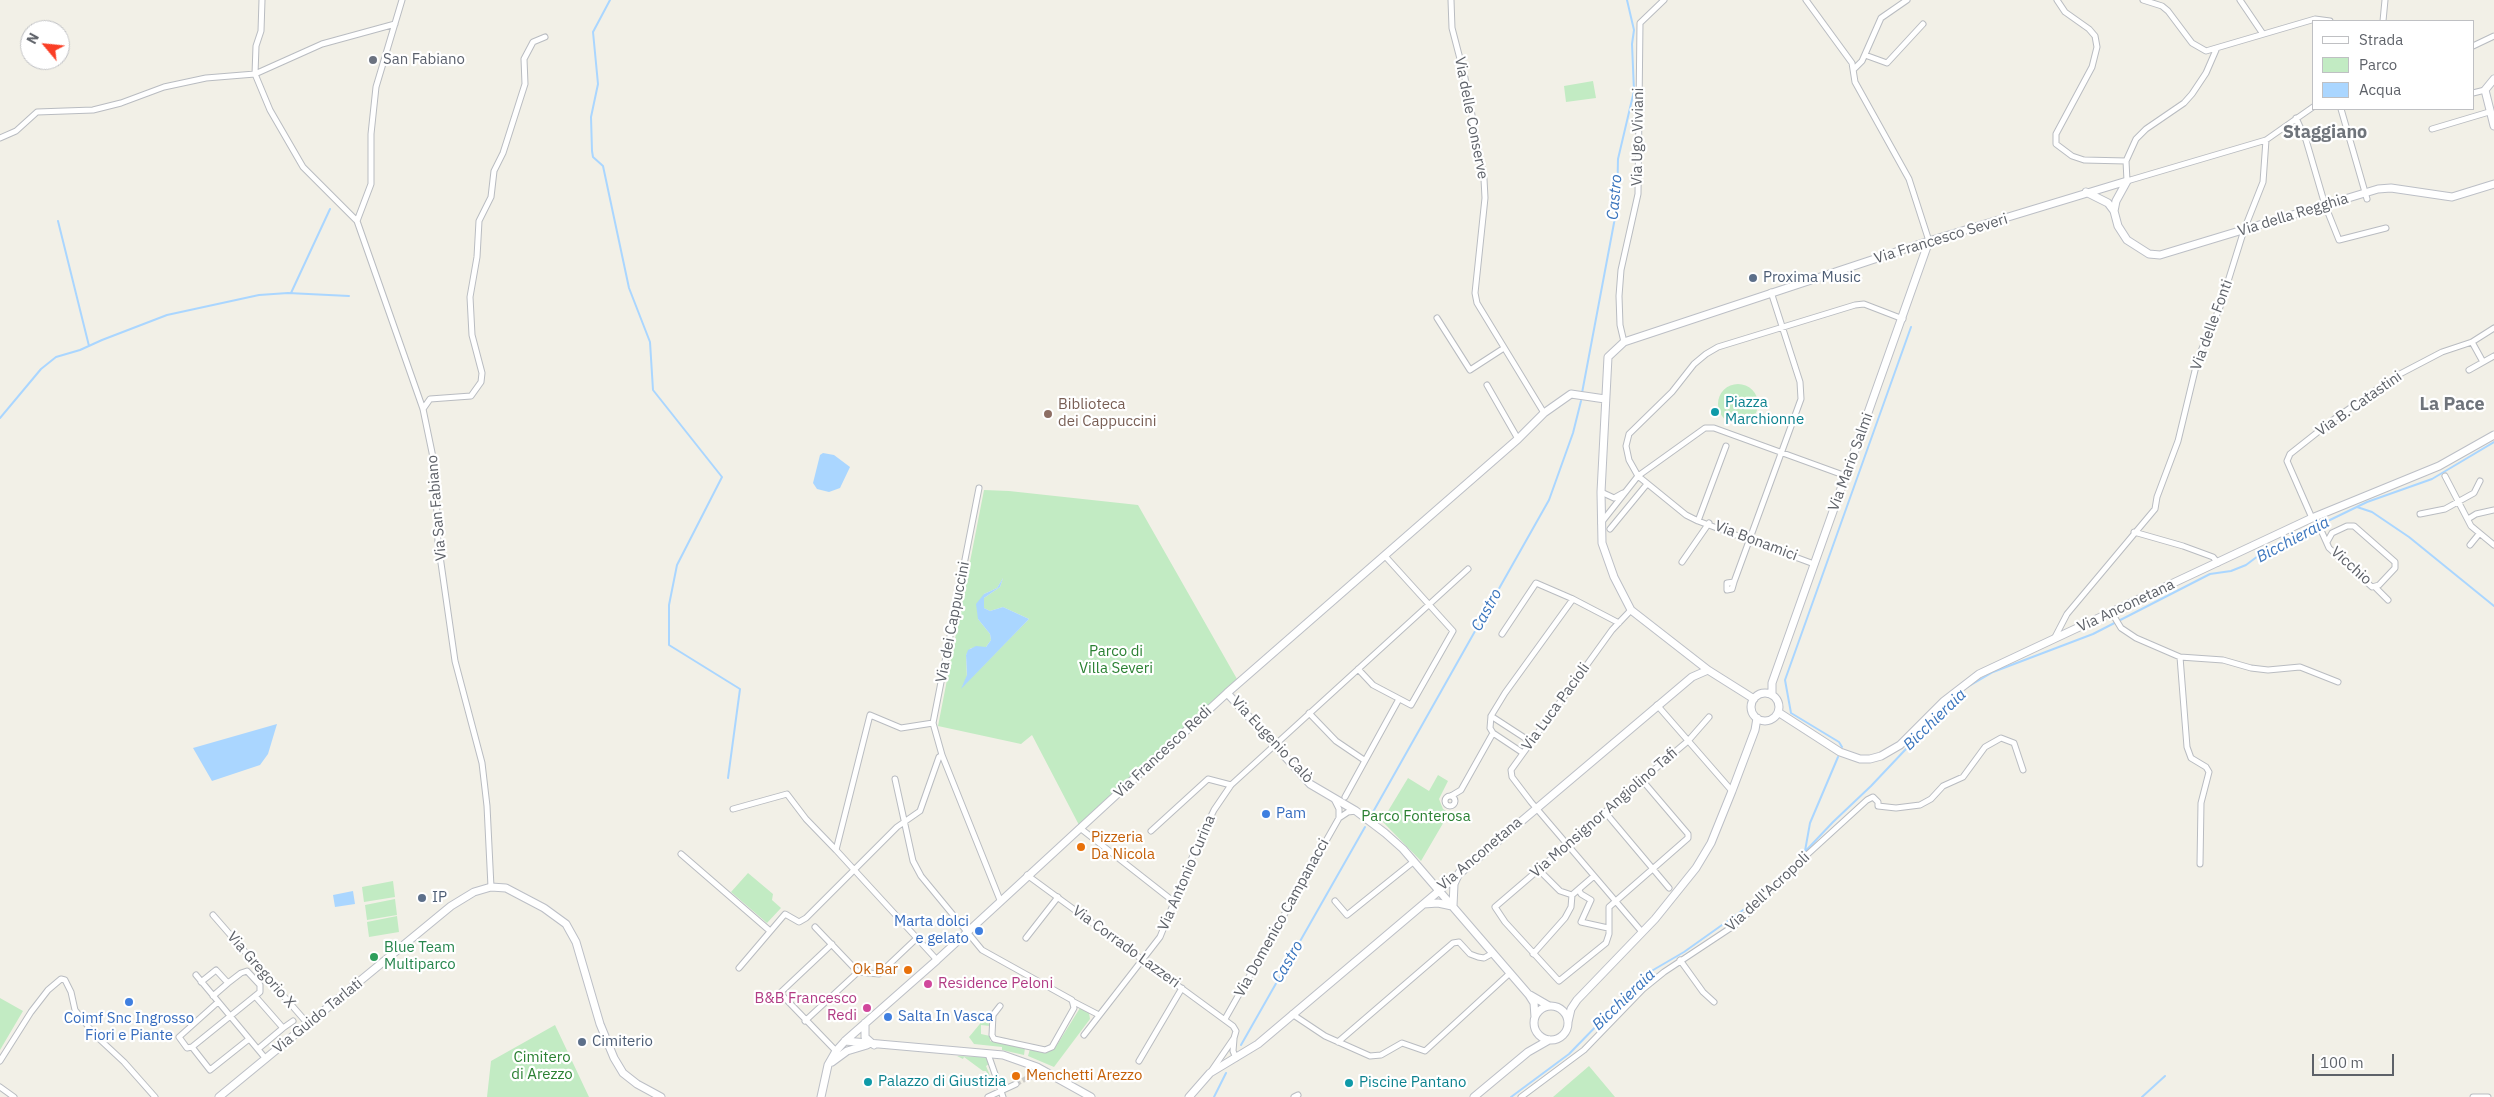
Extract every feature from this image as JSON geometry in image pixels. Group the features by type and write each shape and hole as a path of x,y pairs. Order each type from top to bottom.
{"street":[{"path":"262,0 261,31 256,46 255,74 270,110 303,167 357,220 371,184 371,134 376,87 402,0"},
{"name":"Via delle Conserve","path":"1451,0 1452,28 1465,78 1484,179 1485,198 1475,293 1477,303 1544,413"},
{"name":"Via Ugo Viviani","path":"1624,342 1620,325 1619,296 1621,270 1638,194 1640,23 1664,0"},
{"path":"1806,0 1854,69 1855,82 1909,179 1929,241"},
{"path":"1854,69 1865,55 1881,18 1907,0"},
{"path":"2057,0 2065,12 2089,29 2095,36 2097,47 2092,67 2056,134 2056,144 2072,156 2084,160 2126,161"},
{"path":"2144,0 2168,10 2199,48 2206,52 2315,19 2322,20"},
{"path":"2240,0 2263,34"},
{"path":"2383,20 2385,0"},
{"path":"0,138 16,132 38,112 93,110 121,103 164,87 206,78 255,74 322,44 396,24"},
{"path":"1865,55 1887,63 1923,24"},
{"path":"2474,46 2494,36"},
{"path":"423,409 430,399 471,396 481,382 482,373 472,335 470,297 477,257 479,221 491,197 494,171 503,153 525,84 524,59 533,42 538,38 545,37"},
{"path":"2114,211 2116,201 2127,181 2126,161 2131,148 2140,134 2184,103 2206,74 2216,50"},
{"path":"2474,93 2485,90 2494,79"},
{"path":"2485,90 2494,126"},
{"name":"Via Francesco Severi","path":"1631,610 1602,543 1601,524 1608,357 1624,342 1929,241 2086,192 2266,140 2312,108"},
{"path":"2340,110 2366,196"},
{"path":"2432,130 2490,112"},
{"path":"2296,118 2306,140 2325,205 2339,240 2386,228"},
{"name":"Via delle Fonti","path":"2054,639 2068,614 2155,509 2157,496 2178,441 2198,358 2220,307 2244,230 2263,182 2266,140"},
{"name":"Via della Regghia","path":"2086,192 2108,203 2114,211 2118,226 2127,240 2149,254 2170,253 2325,205 2366,196 2391,188 2452,197 2494,184"},
{"path":"2108,186 2116,201"},
{"name":"Via della Regghia","path":"2108,186 2108,203"},
{"name":"Via San Fabiano","path":"357,220 423,409 435,467 438,542 455,661 482,763 487,806 491,887"},
{"name":"Via Mario Salmi","path":"1772,695 1772,683 1903,319 1929,241"},
{"path":"1734,582 1802,394 1771,292"},
{"path":"1638,476 1629,460 1626,446 1630,434 1666,399 1694,364 1706,354 1718,347 1864,304 1903,319"},
{"path":"1436,318 1470,370 1504,348"},
{"name":"Via B. Catastini","path":"2314,518 2287,461 2290,454 2333,420 2398,375 2442,352 2472,342 2494,328"},
{"path":"2472,342 2484,362"},
{"path":"2469,370 2494,356"},
{"path":"1487,385 1518,438"},
{"name":"Via Francesco Redi","path":"821,1097 828,1065 836,1051 845,1041 937,960 1027,875 1227,693 1385,556 1544,413 1571,394 1605,399"},
{"path":"1601,524 1638,476 1705,428 1714,428 1846,476"},
{"name":"Via Anconetana","path":"1778,712 1840,752 1860,759 1881,756 1900,745 1944,702 1979,674 2054,639 2113,615 2314,518 2440,466 2494,435"},
{"name":"Via Bonamici","path":"1698,521 1726,446"},
{"name":"Via Bonamici","path":"1638,476 1686,515 1814,564"},
{"path":"2445,476 2468,520 2479,534 2494,545"},
{"path":"2420,514 2445,509 2458,502 2474,493 2480,481"},
{"path":"1610,529 1647,484"},
{"name":"Via dei Cappuccini","path":"980,488 932,722 942,755 1000,900"},
{"path":"1601,492 1614,498 1624,493"},
{"path":"1601,506 1610,497"},
{"path":"1601,506 1613,507"},
{"path":"2468,520 2476,514 2494,510"},
{"name":"Vicchio","path":"2314,518 2329,548 2376,588 2395,568 2395,562 2351,525 2332,533 2327,542"},
{"path":"1682,562 1709,524"},
{"path":"2134,532 2198,551 2213,557 2218,564"},
{"path":"2470,545 2479,534"},
{"path":"1358,669 1373,685 1411,705 1453,631 1385,556"},
{"name":"Via Antonio Curina","path":"1084,1035 1160,937 1173,902 1214,810 1231,785 1468,569"},
{"path":"1502,634 1536,583 1574,599 1619,623"},
{"path":"2376,588 2388,600"},
{"path":"1523,753 1493,733 1490,728 1491,716 1500,700 1574,599"},
{"path":"1631,610 1708,670 1754,699"},
{"name":"Via Luca Pacioli","path":"1631,610 1619,623 1511,770 1512,777 1535,808 1642,932"},
{"path":"2113,615 2120,627 2136,638 2180,657 2223,660 2250,668 2268,670 2300,667 2338,682"},
{"path":"2180,657 2186,747 2191,758 2206,767 2209,772 2200,803 2200,864"},
{"name":"Via Anconetana","path":"1189,1097 1210,1073 1258,1044 1657,705 1692,677 1708,670"},
{"name":"Via Mario Salmi","path":"1762,694 1772,683"},
{"name":"Via Eugenio Calò","path":"1227,693 1310,784 1334,799 1343,800 1385,833 1439,889 1529,995"},
{"path":"1762,694 1772,695 1779,705 1778,712 1772,719 1760,719 1752,707 1754,699 1762,694"},
{"path":"1343,800 1399,699"},
{"path":"1657,705 1732,791"},
{"path":"1310,713 1336,741 1364,760"},
{"path":"836,850 870,715 901,728 932,722"},
{"path":"1491,716 1531,742"},
{"name":"Via Monsignor Angiolino Tafi","path":"1533,954 1505,922 1495,907 1688,741 1709,717"},
{"path":"1474,1097 1528,1052 1549,1040 1563,1036 1577,1000 1680,890 1696,868 1711,842 1760,719"},
{"path":"1461,790 1446,798 1446,804 1451,806 1455,802 1493,733"},
{"name":"Via dell'Acropoli","path":"1521,1097 1584,1050 1644,989 1680,960 1738,923 1798,863 1867,800 1873,797 1878,802 1878,806 1896,808 1920,805 1931,799 1943,786 1963,777 1985,747 2001,738 2014,743 2023,770"},
{"path":"739,968 786,914 799,922 806,918 897,827 920,810 939,757 942,755"},
{"path":"895,779 903,824 907,831 913,861 921,876 982,950 1099,1015"},
{"name":"Via Antonio Curina","path":"1151,831 1208,779 1231,785"},
{"path":"1594,876 1572,895 1571,907 1565,918 1533,954 1556,980 1561,980 1606,943 1608,908 1689,836 1642,780"},
{"path":"733,809 787,794 937,960"},
{"path":"1451,796 1455,802"},
{"path":"1334,799 1339,809 1339,818"},
{"path":"1339,818 1348,812 1356,811"},
{"path":"1605,812 1669,888"},
{"name":"Via Domenico Campanacci","path":"1224,1019 1339,818"},
{"path":"1080,828 1173,902"},
{"path":"681,854 770,931"},
{"path":"1335,901 1347,914 1413,862"},
{"path":"1539,870 1560,891 1572,895"},
{"path":"1421,905 1430,902 1453,906 1454,884 1459,872"},
{"name":"Via Corrado Lazzeri","path":"1027,875 1224,1019"},
{"path":"328,1008 346,987 374,964 416,935 451,906 474,892 491,887 506,888 544,908 566,924 576,942 600,1024 614,1058 623,1073 637,1084 661,1097"},
{"path":"1579,890 1581,894 1592,900 1581,922 1608,928"},
{"path":"1026,938 1058,897"},
{"name":"Via Gregorio X","path":"214,915 308,1024"},
{"path":"815,926 858,972 879,974 917,938"},
{"name":"Via Guido Tarlati","path":"219,1097 416,935"},
{"path":"1338,1042 1453,943 1459,942 1470,954 1478,957 1484,958 1493,953"},
{"path":"832,944 780,993 836,1051"},
{"path":"1680,960 1703,992 1714,1002"},
{"path":"348,991 375,966 374,964"},
{"path":"201,982 216,970 228,983"},
{"path":"213,996 241,973 247,971 260,986 260,992 192,1047 188,1048 179,1038 218,1002"},
{"path":"806,1021 858,972"},
{"path":"1292,1014 1338,1042 1370,1056 1381,1055 1402,1043 1425,1051 1510,973"},
{"path":"196,976 266,1059"},
{"path":"0,1061 31,1012 48,990 61,979 65,980 75,1010 94,1035 124,1062 155,1097"},
{"path":"1139,1061 1182,988"},
{"path":"1529,995 1564,1012 1568,1022"},
{"path":"1529,995 1534,1003 1534,1026 1538,1034 1549,1040"},
{"path":"255,996 283,1028"},
{"path":"1000,1006 993,1015 992,1035 994,1039 1045,1050 1052,1047 1074,1008 1072,1000"},
{"path":"1535,1017 1541,1010 1577,1000"},
{"path":"1224,1019 1236,1031 1233,1051 1236,1058"},
{"path":"258,1049 293,1021"},
{"path":"865,1023 865,1037 874,1045"},
{"path":"1528,1052 1538,1034"},
{"path":"1210,1073 1234,1038"},
{"path":"192,1047 210,1070 249,1039"},
{"path":"845,1041 988,1054 1025,1061 1092,1097"},
{"path":"828,1065 847,1051 874,1045"},
{"path":"988,1054 1003,1097"},
{"path":"1028,1077 1044,1070"},
{"path":"988,1097 1016,1084"},
{"path":"0,1087 14,1097"},
{"path":"2473,1097 2488,1097"}],"green space":[{"path":"1593,81 1596,98 1566,102 1564,86"},
{"path":"1738,384 1752,390 1758,404 1752,418 1738,424 1724,418 1718,404 1724,390"},
{"name":"Parco di Villa Severi","path":"984,490 1138,505 1237,679 1079,825 1032,735 1021,744 938,726","holes":["1003,578 1000,587 984,598 984,608 990,611 1003,607 1029,619 962,687 967,679 966,655 971,648 986,647 991,640 990,634 978,619 984,594 997,588"]},
{"name":"Parco Fonterosa","path":"1438,775 1448,781 1439,799 1443,809 1449,813 1421,861 1382,821 1408,778 1429,791"},
{"path":"748,873 773,894 772,900 781,908 767,923 731,892"},
{"path":"393,881 395,897 364,902 362,887"},
{"path":"395,899 397,915 367,920 365,905"},
{"path":"397,916 399,932 369,937 367,922"},
{"path":"0,998 23,1011 0,1050"},
{"path":"1080,1008 1089,1013 1090,1019 1054,1067 1028,1056 1030,1049 1044,1053 1055,1048"},
{"path":"989,1013 990,1026 981,1025 981,1034 990,1036 990,1041 1025,1048 1024,1055 1002,1050 1002,1047 974,1044 969,1037"},
{"name":"Cimitero di Arezzo","path":"555,1025 589,1097 487,1097 491,1061"},
{"path":"957,1056 986,1057 989,1064 986,1066 994,1085 997,1084 998,1087 995,1088 986,1071 983,1071 964,1057 963,1059"},
{"path":"1589,1066 1615,1097 1553,1097"}],"water":[{"path":"823,453 834,455 850,467 840,488 829,492 817,489 813,483 820,455"},
{"path":"1003,578 1000,587 984,598 984,608 990,611 1003,607 1029,619 961,689 967,675 966,655 968,650 976,646 986,647 991,640 990,634 978,619 976,604 984,594 997,588"},
{"path":"277,724 268,754 260,765 212,781 193,748"},
{"path":"353,891 355,904 335,907 333,895"}],"waterway":[{"path":"610,0 593,32 598,84 591,117 592,151 593,157 603,166 629,288 650,342 653,390 722,477 677,565 669,605 669,645 740,689 728,778"},
{"name":"Castro","path":"1582,393 1617,207 1618,159 1634,91 1632,44 1634,30 1627,0"},
{"path":"291,293 330,209"},
{"path":"58,221 89,346"},
{"path":"0,418 41,369 56,357 80,350 167,315 259,295 288,293 349,296"},
{"path":"1842,747 1839,742 1791,713 1785,680 1911,327"},
{"name":"Castro","path":"1373,812 1549,500 1573,433 1581,401"},
{"name":"Bicchieraia","path":"1964,689 1993,672 2093,634 2210,574 2231,571 2246,565 2262,553 2367,502 2432,479 2494,442"},
{"path":"2357,507 2372,512 2409,537 2494,606"},
{"name":"Bicchieraia","path":"1781,877 1957,695"},
{"path":"1805,851 1810,823 1838,757"},
{"name":"Castro","path":"1241,1045 1365,827"},
{"name":"Bicchieraia","path":"1511,1097 1569,1054 1648,973 1684,952 1760,898"},
{"name":"Castro","path":"1214,1097 1226,1073"},
{"path":"2142,1097 2165,1076"}],"tunnel":[{"path":"1016,1084 1029,1077"}],"place":[{"name":"San Fabiano","path":"373,60"},
{"name":"Proxima Music","path":"1753,278"},
{"name":"Piazza Marchionne","path":"1715,412"},
{"name":"Biblioteca dei Cappuccini","path":"1048,414"},
{"name":"Pam","path":"1266,814"},
{"name":"Pizzeria Da Nicola","path":"1081,847"},
{"name":"IP","path":"422,898"},
{"name":"Marta dolci e gelato","path":"979,931"},
{"name":"Blue Team Multiparco","path":"374,957"},
{"name":"Ok Bar","path":"908,970"},
{"name":"Residence Peloni","path":"928,984"},
{"name":"Coimf Snc Ingrosso Fiori e Piante","path":"129,1002"},
{"name":"B&B Francesco Redi","path":"867,1008"},
{"name":"Salta In Vasca","path":"888,1017"},
{"name":"Cimiterio","path":"582,1042"},
{"name":"Menchetti Arezzo","path":"1016,1076"},
{"name":"Palazzo di Giustizia","path":"868,1082"},
{"name":"Piscine Pantano","path":"1349,1083"}],"district":[{"name":"Staggiano","path":"2325,133"},
{"name":"La Pace","path":"2452,405"}]}
